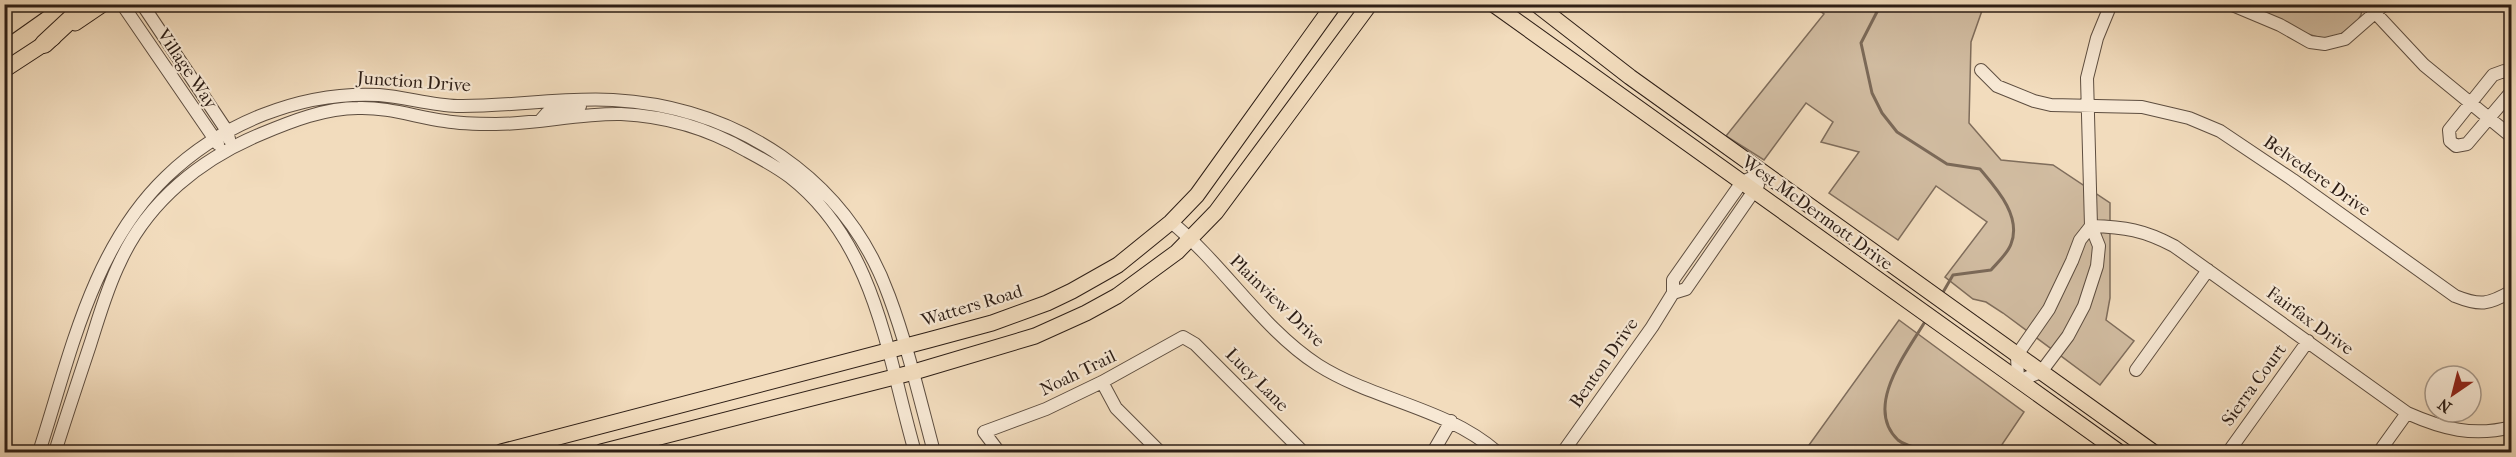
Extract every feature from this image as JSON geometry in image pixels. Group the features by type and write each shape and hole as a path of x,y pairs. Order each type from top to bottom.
{"highway":[{"path":"4,28 38,4"},
{"path":"44,44 87,4"}],"main road":[{"path":"4,70 103,4"},
{"name":"Watters Road","path":"501,453 992,323 1072,291 1118,265 1172,222 1197,195 1334,4"},
{"path":"601,453 914,372 1035,336 1117,296 1154,271 1191,240 1216,213 1370,4"},
{"name":"West McDermott Drive","path":"1493,4 2119,453"},
{"name":"West McDermott Drive","path":"1536,4 1630,77 2153,453"},
{"path":"1563,54 1577,35"}],"street":[{"name":"Village Way","path":"122,4 213,139 228,149"},
{"name":"Village Way","path":"142,4 227,131 228,149"},
{"path":"2091,226 2080,240 2049,309 2017,355 2018,381 2041,372 2068,336 2084,306 2097,266 2099,246 2091,226 2092,194 2086,106 2087,78 2097,38 2111,4"},
{"path":"2230,4 2272,21 2310,42 2325,44 2345,39 2371,9 2385,4"},
{"path":"2371,9 2424,65 2511,137"},
{"name":"Belvedere Drive","path":"1981,70 1997,86 2052,105 2150,109 2189,118 2220,131 2294,180 2455,296 2479,304 2490,303 2511,291"},
{"path":"2511,75 2504,71 2496,72 2449,130 2448,138 2452,144 2460,147 2467,144 2511,91"},
{"name":"Junction Drive","path":"39,453 89,298 113,245 134,213 156,187 213,139 255,117 326,98 378,95 455,106 610,100 665,106 699,115 745,133 782,156 817,185 849,222 864,244 889,296 906,346 934,453"},
{"path":"540,121 547,113 610,100"},
{"name":"Junction Drive","path":"55,453 108,288 135,235 160,201 197,168 228,149 283,125 319,113 358,108 470,123 500,124 620,114 698,128 720,136 774,166 791,178 822,208 841,231 867,280 897,376 915,453"},
{"path":"1742,182 1763,173"},
{"name":"Benton Drive","path":"1673,293 1686,289 1755,192 1763,173"},
{"name":"Benton Drive","path":"1563,453 1637,350 1673,293 1673,279 1742,182"},
{"path":"822,208 836,219 850,238 864,244"},
{"name":"Plainview Drive","path":"1172,222 1306,357 1347,382 1451,421 1481,439 1497,453"},
{"name":"Fairfax Drive","path":"2091,226 2127,227 2148,233 2174,246 2407,413 2438,427 2479,432 2511,430"},
{"path":"2136,370 2208,270"},
{"name":"Noah Trail","path":"999,453 984,432 1046,409 1102,382 1184,337"},
{"name":"Lucy Lane","path":"1184,337 1195,344 1302,453"},
{"name":"Sierra Court","path":"2229,451 2308,341"},
{"path":"1102,382 1116,408 1160,453"},
{"path":"2379,453 2407,413"},
{"path":"1433,453 1451,421"}],"shaded area":[{"path":"1811,5 1984,5 1971,42 1969,123 2001,160 2053,165 2110,203 2110,298 2106,320 2134,341 2100,385 2003,313 1986,302 1973,299 1945,277 1987,222 1936,186 1898,240 1829,193 1859,152 1821,142 1833,122 1806,103 1764,160 1726,136 1824,14"},
{"path":"2249,5 2358,5 2362,11 2361,16 2346,30 2337,36 2326,38 2298,30"},
{"path":"1899,320 2024,412 1997,452 1804,452"}],"waterway":[{"path":"1881,4 1861,43 1872,93 1882,113 1897,132 1947,164 1980,169 2006,203 2013,223 2010,247 1991,270 1953,275 1942,294"},
{"path":"1926,320 1892,380 1886,396 1885,412 1888,427 1898,440 1933,452"}]}
